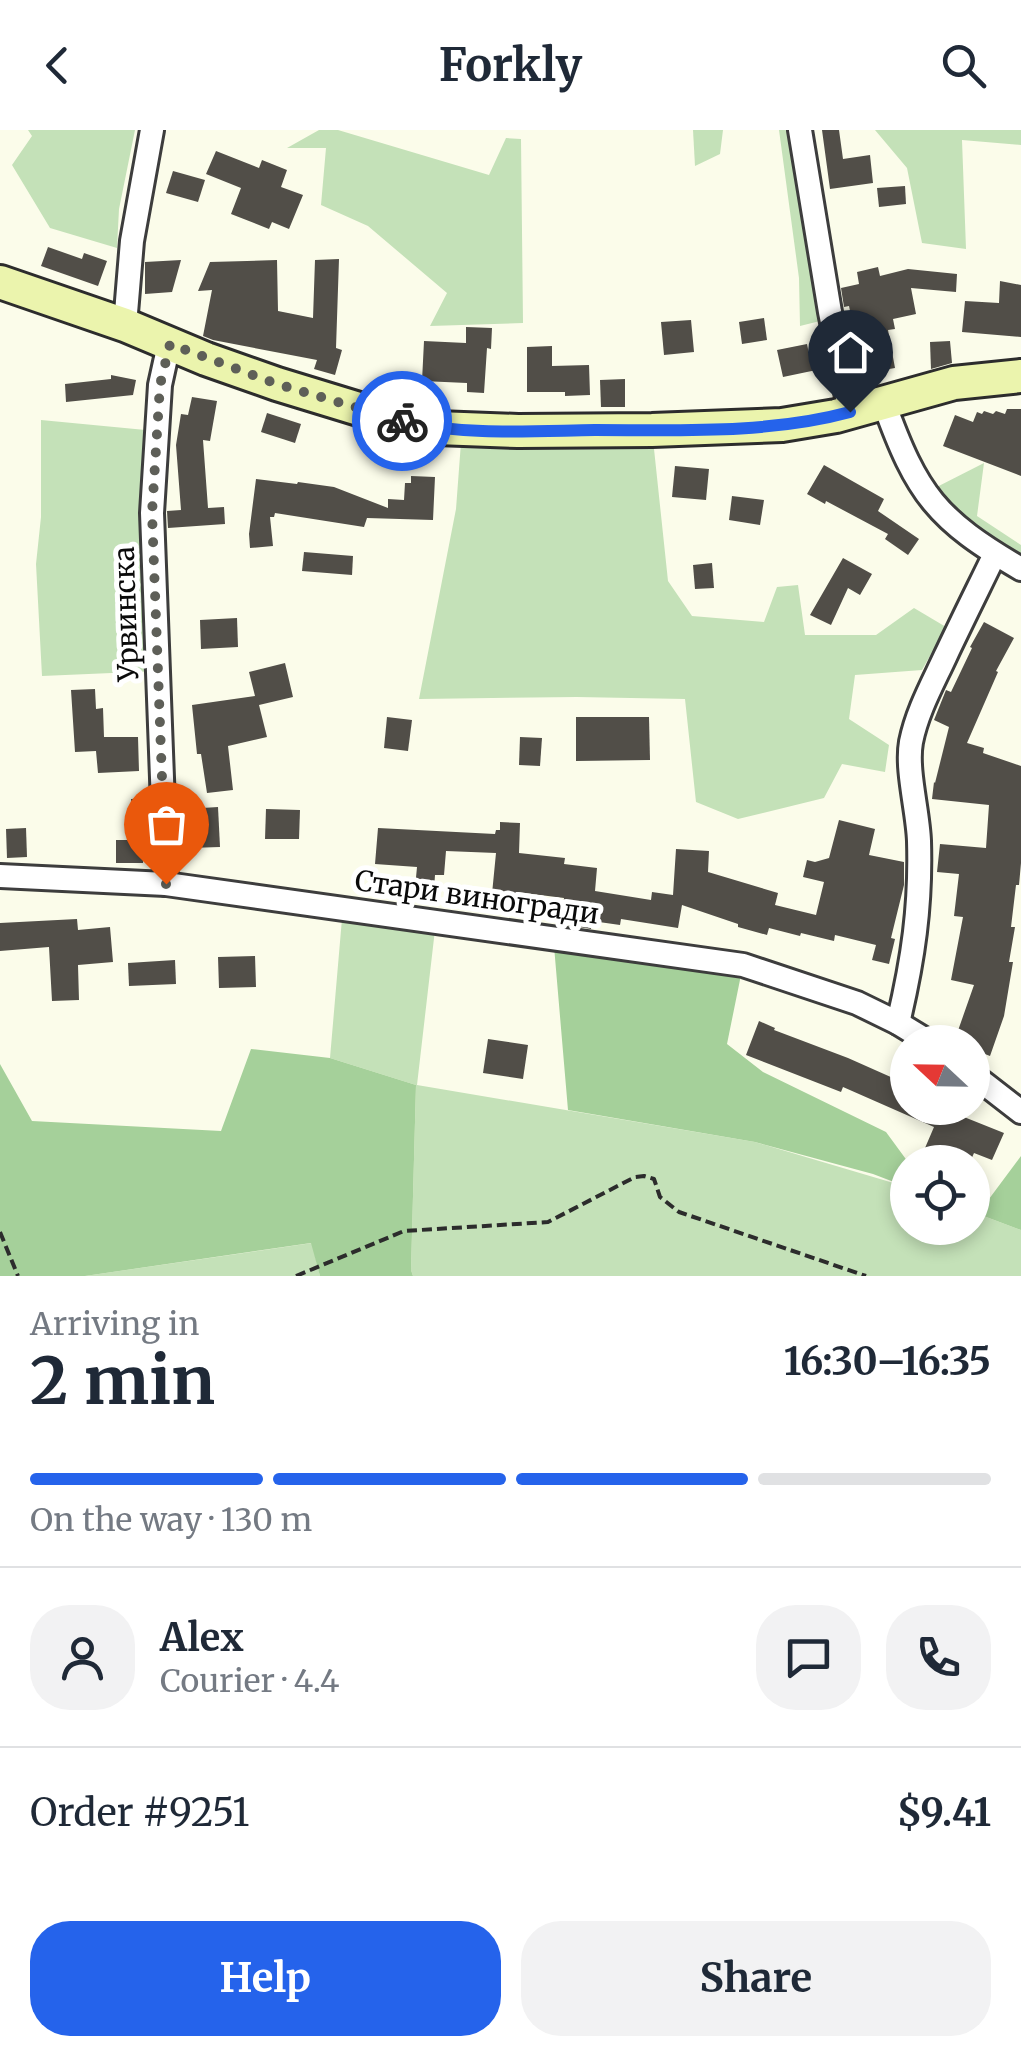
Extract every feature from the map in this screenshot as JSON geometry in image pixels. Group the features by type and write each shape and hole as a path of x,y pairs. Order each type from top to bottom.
{"street":[{"path":"125,325 135,217 152,130"},
{"path":"800,130 850,412"},
{"path":"0,282 125,325 240,372 342,405 437,428 518,431 782,424 850,412 954,383 1021,376"},
{"name":"Урвинска","path":"166,884 152,513 160,385 170,344"},
{"path":"884,403 906,462 925,493 956,528 1021,569"},
{"path":"898,1022 910,970 920,894 910,747 926,698 995,554"},
{"name":"Стари виногради","path":"0,876 166,884 743,965 820,989 902,1025"},
{"path":"990,1088 1021,1112"}],"path":[{"path":"296,1276 404,1230 548,1222 644,1176 654,1179 660,1197 679,1212 866,1276"},
{"path":"0,1232 18,1276"}],"green space":[{"path":"28,130 135,130 119,209 117,248 50,228 12,165 32,136"},
{"path":"319,130 338,130 489,175 506,138 521,139 523,323 430,326 447,293 368,226 321,205 326,148 287,148"},
{"path":"693,130 723,130 720,154 695,166"},
{"path":"779,130 799,130 824,320 800,326 799,278"},
{"path":"875,130 1021,130 1021,145 962,140 966,249 922,243 907,168"},
{"path":"41,420 156,431 158,671 42,676 36,564 41,517"},
{"path":"462,429 652,430 668,581 692,616 764,622 777,587 798,585 805,635 876,635 914,608 946,627 922,670 855,675 849,719 889,745 885,772 842,764 824,798 738,819 696,802 685,699 419,699 456,509"},
{"path":"984,463 977,516 1021,545 1021,569 925,493"},
{"path":"343,907 436,921 417,1085 755,1142 890,1182 890,1245 990,1245 990,1218 1021,1230 1021,1276 413,1276 416,1085 330,1058"},
{"path":"554,946 743,965 727,1044 763,1072 886,1132 896,1145 890,1145 890,1180 755,1142 568,1110"},
{"path":"251,1049 330,1058 416,1085 413,1276 320,1276 311,1243 85,1276 0,1276 0,1064 32,1121 221,1131"},
{"path":"1021,1156 1021,1230 990,1218 990,1198"},
{"path":"312,1243 320,1276 85,1276"}],"building":[{"path":"822,130 839,130 843,159 870,155 873,183 830,189"},
{"path":"216,151 259,168 262,160 287,170 281,187 303,195 289,229 272,222 269,229 231,214 241,188 206,174"},
{"path":"173,171 205,180 198,202 166,193"},
{"path":"905,186 906,204 879,207 877,188"},
{"path":"48,247 82,259 84,253 107,261 98,286 41,266"},
{"path":"339,259 336,348 342,350 335,375 314,369 317,360 203,336 212,290 198,291 210,262 277,260 278,311 313,318 315,260"},
{"path":"181,260 172,292 145,294 145,262"},
{"path":"878,267 880,276 908,269 957,274 956,292 911,288 916,314 893,319 895,329 888,330 895,368 872,372 874,385 861,388 852,345 857,344 841,288 859,284 857,272"},
{"path":"1000,281 1021,285 1021,337 962,332 965,301 999,303"},
{"path":"764,318 767,340 742,344 739,322"},
{"path":"691,320 694,352 664,355 661,322"},
{"path":"466,327 492,328 484,393 467,392 467,383 422,381 424,341 466,343"},
{"path":"950,341 952,363 931,369 930,342"},
{"path":"807,344 809,354 822,351 826,368 783,377 777,350"},
{"path":"552,346 552,366 589,365 590,395 527,392 527,347"},
{"path":"111,375 136,380 133,395 66,402 65,384 111,379"},
{"path":"625,379 625,407 601,407 600,380"},
{"path":"192,397 217,401 210,441 203,440 208,508 224,507 225,524 168,528 167,511 181,510 176,445 181,414 188,415"},
{"path":"1007,409 1021,409 1021,476 943,446 955,415 973,422 977,412 1005,414"},
{"path":"267,413 301,424 295,443 261,432"},
{"path":"824,465 884,499 878,511 919,539 908,555 885,539 888,534 807,494"},
{"path":"675,466 709,469 706,500 672,497"},
{"path":"411,476 435,477 433,520 367,518 364,527 275,513 270,517 273,546 250,548 256,479 334,487 388,508 388,499 404,500 405,483 411,483"},
{"path":"732,496 764,500 760,525 729,520"},
{"path":"304,552 353,556 352,575 302,571"},
{"path":"843,558 872,574 860,595 848,588 831,625 810,615"},
{"path":"712,563 714,588 695,589 693,565"},
{"path":"237,618 238,647 201,649 200,620"},
{"path":"984,622 1014,638 967,743 1021,766 1021,863 1009,962 1013,962 1004,1016 990,1056 990,1025 960,1025 974,985 951,980 963,917 954,916 959,874 937,872 940,844 986,848 989,805 932,799 949,727 934,720"},
{"path":"285,663 293,697 259,705 267,737 228,746 233,790 207,793 201,754 197,754 192,705 255,696 249,672"},
{"path":"95,689 96,709 103,708 104,737 138,737 139,771 98,773 96,751 75,752 71,690"},
{"path":"387,717 412,720 408,751 384,748"},
{"path":"576,717 649,717 650,760 576,761"},
{"path":"520,737 542,738 540,766 519,765"},
{"path":"148,798 149,820 132,820 131,799"},
{"path":"218,807 220,847 189,848 187,809"},
{"path":"266,809 300,810 299,839 265,839"},
{"path":"839,820 875,829 869,855 904,862 904,885 889,964 872,960 876,945 835,935 834,941 769,928 767,935 682,905 678,928 621,919 620,925 592,921 591,929 561,924 564,898 516,892 515,906 491,904 496,853 446,851 444,875 435,875 434,890 415,888 417,867 375,864 378,828 495,834 500,830 500,822 520,823 519,853 565,858 564,864 597,868 595,891 651,900 652,892 673,895 676,849 709,851 708,872 778,893 775,905 816,915 824,882 803,877 807,860 829,858"},
{"path":"26,828 27,857 7,858 6,829"},
{"path":"116,840 144,840 143,863 116,863"},
{"path":"77,919 78,930 110,927 113,962 78,965 79,1000 52,1001 49,947 0,951 0,923"},
{"path":"255,956 256,987 219,988 218,957"},
{"path":"175,960 176,984 129,986 128,963"},
{"path":"759,1021 890,1077 890,1108 843,1087 841,1092 746,1055"},
{"path":"488,1039 528,1045 523,1079 483,1073"},
{"path":"929,1125 984,1125 1004,1133 992,1160 990,1145 926,1145 934,1127"}],"way so far":[{"path":"166,884 152,513 160,385 170,344 277,384 402,421"}],"route":[{"path":"402,421 462,429 652,430 782,424 850,412"}]}
